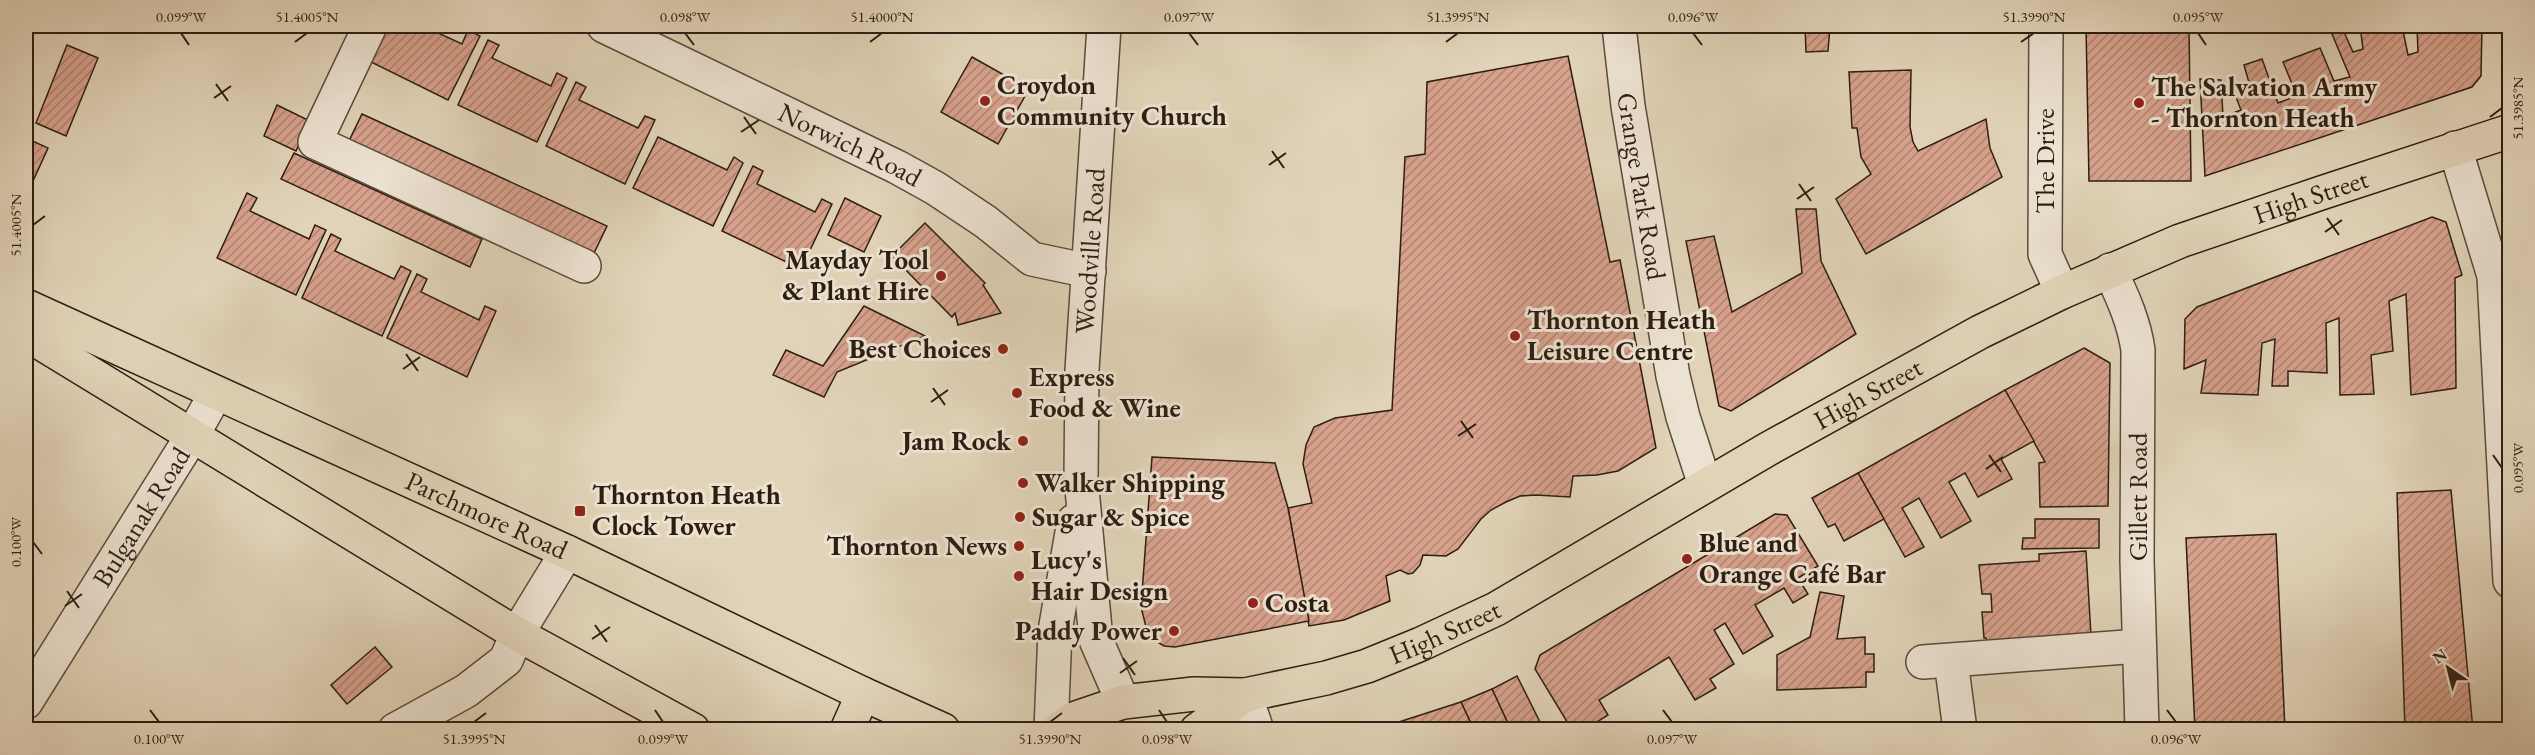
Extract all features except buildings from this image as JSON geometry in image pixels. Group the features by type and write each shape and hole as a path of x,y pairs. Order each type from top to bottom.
{"main road":[{"name":"High Street","path":"1057,729 1073,719 1123,702 1194,694 1245,695 1326,678 1367,666 1421,644 1496,609 1705,485 1930,359 2062,292 2180,242 2510,131"},
{"name":"Parchmore Road","path":"26,306 567,552 863,694 943,729"},
{"path":"26,334 517,634 693,729"},
{"path":"846,729 863,694"},
{"name":"High Street","path":"1197,729 1245,695"}],"street":[{"path":"370,26 315,142 584,266"},
{"name":"Norwich Road","path":"604,26 897,167 935,188 986,222 1032,260 1089,271"},
{"name":"Woodville Road","path":"1104,26 1082,370 1081,478 1096,640 1123,702"},
{"name":"Grange Park Road","path":"1619,26 1628,106 1673,376 1683,417 1705,485"},
{"name":"The Drive","path":"2046,26 2044,254 2062,292"},
{"path":"2455,148 2494,276 2510,581"},
{"name":"Gillett Road","path":"2110,270 2127,308 2138,350 2139,646 2142,729"},
{"name":"Bulganak Road","path":"26,702 192,436 216,393"},
{"name":"Woodville Road","path":"1051,729 1055,632 1081,478"},
{"path":"395,729 466,691 506,660 517,634 567,552"},
{"path":"1960,729 1937,662 2139,646"},
{"path":"1245,695 1257,729"}],"place":[{"name":"Croydon Community Church","path":"985,101"},
{"name":"The Salvation Army - Thornton Heath","path":"2139,103"},
{"name":"Mayday Tool & Plant Hire","path":"941,276"},
{"name":"Thornton Heath Leisure Centre","path":"1515,336"},
{"name":"Best Choices","path":"1003,349"},
{"name":"Express Food & Wine","path":"1017,393"},
{"name":"Jam Rock","path":"1023,441"},
{"name":"Walker Shipping","path":"1023,483"},
{"name":"Thornton Heath Clock Tower","path":"580,511"},
{"name":"Sugar & Spice","path":"1020,517"},
{"name":"Thornton News","path":"1019,546"},
{"name":"Blue and Orange Café Bar","path":"1687,559"},
{"name":"Lucy's Hair Design","path":"1019,576"},
{"name":"Costa","path":"1253,603"},
{"name":"Paddy Power","path":"1174,631"}]}
